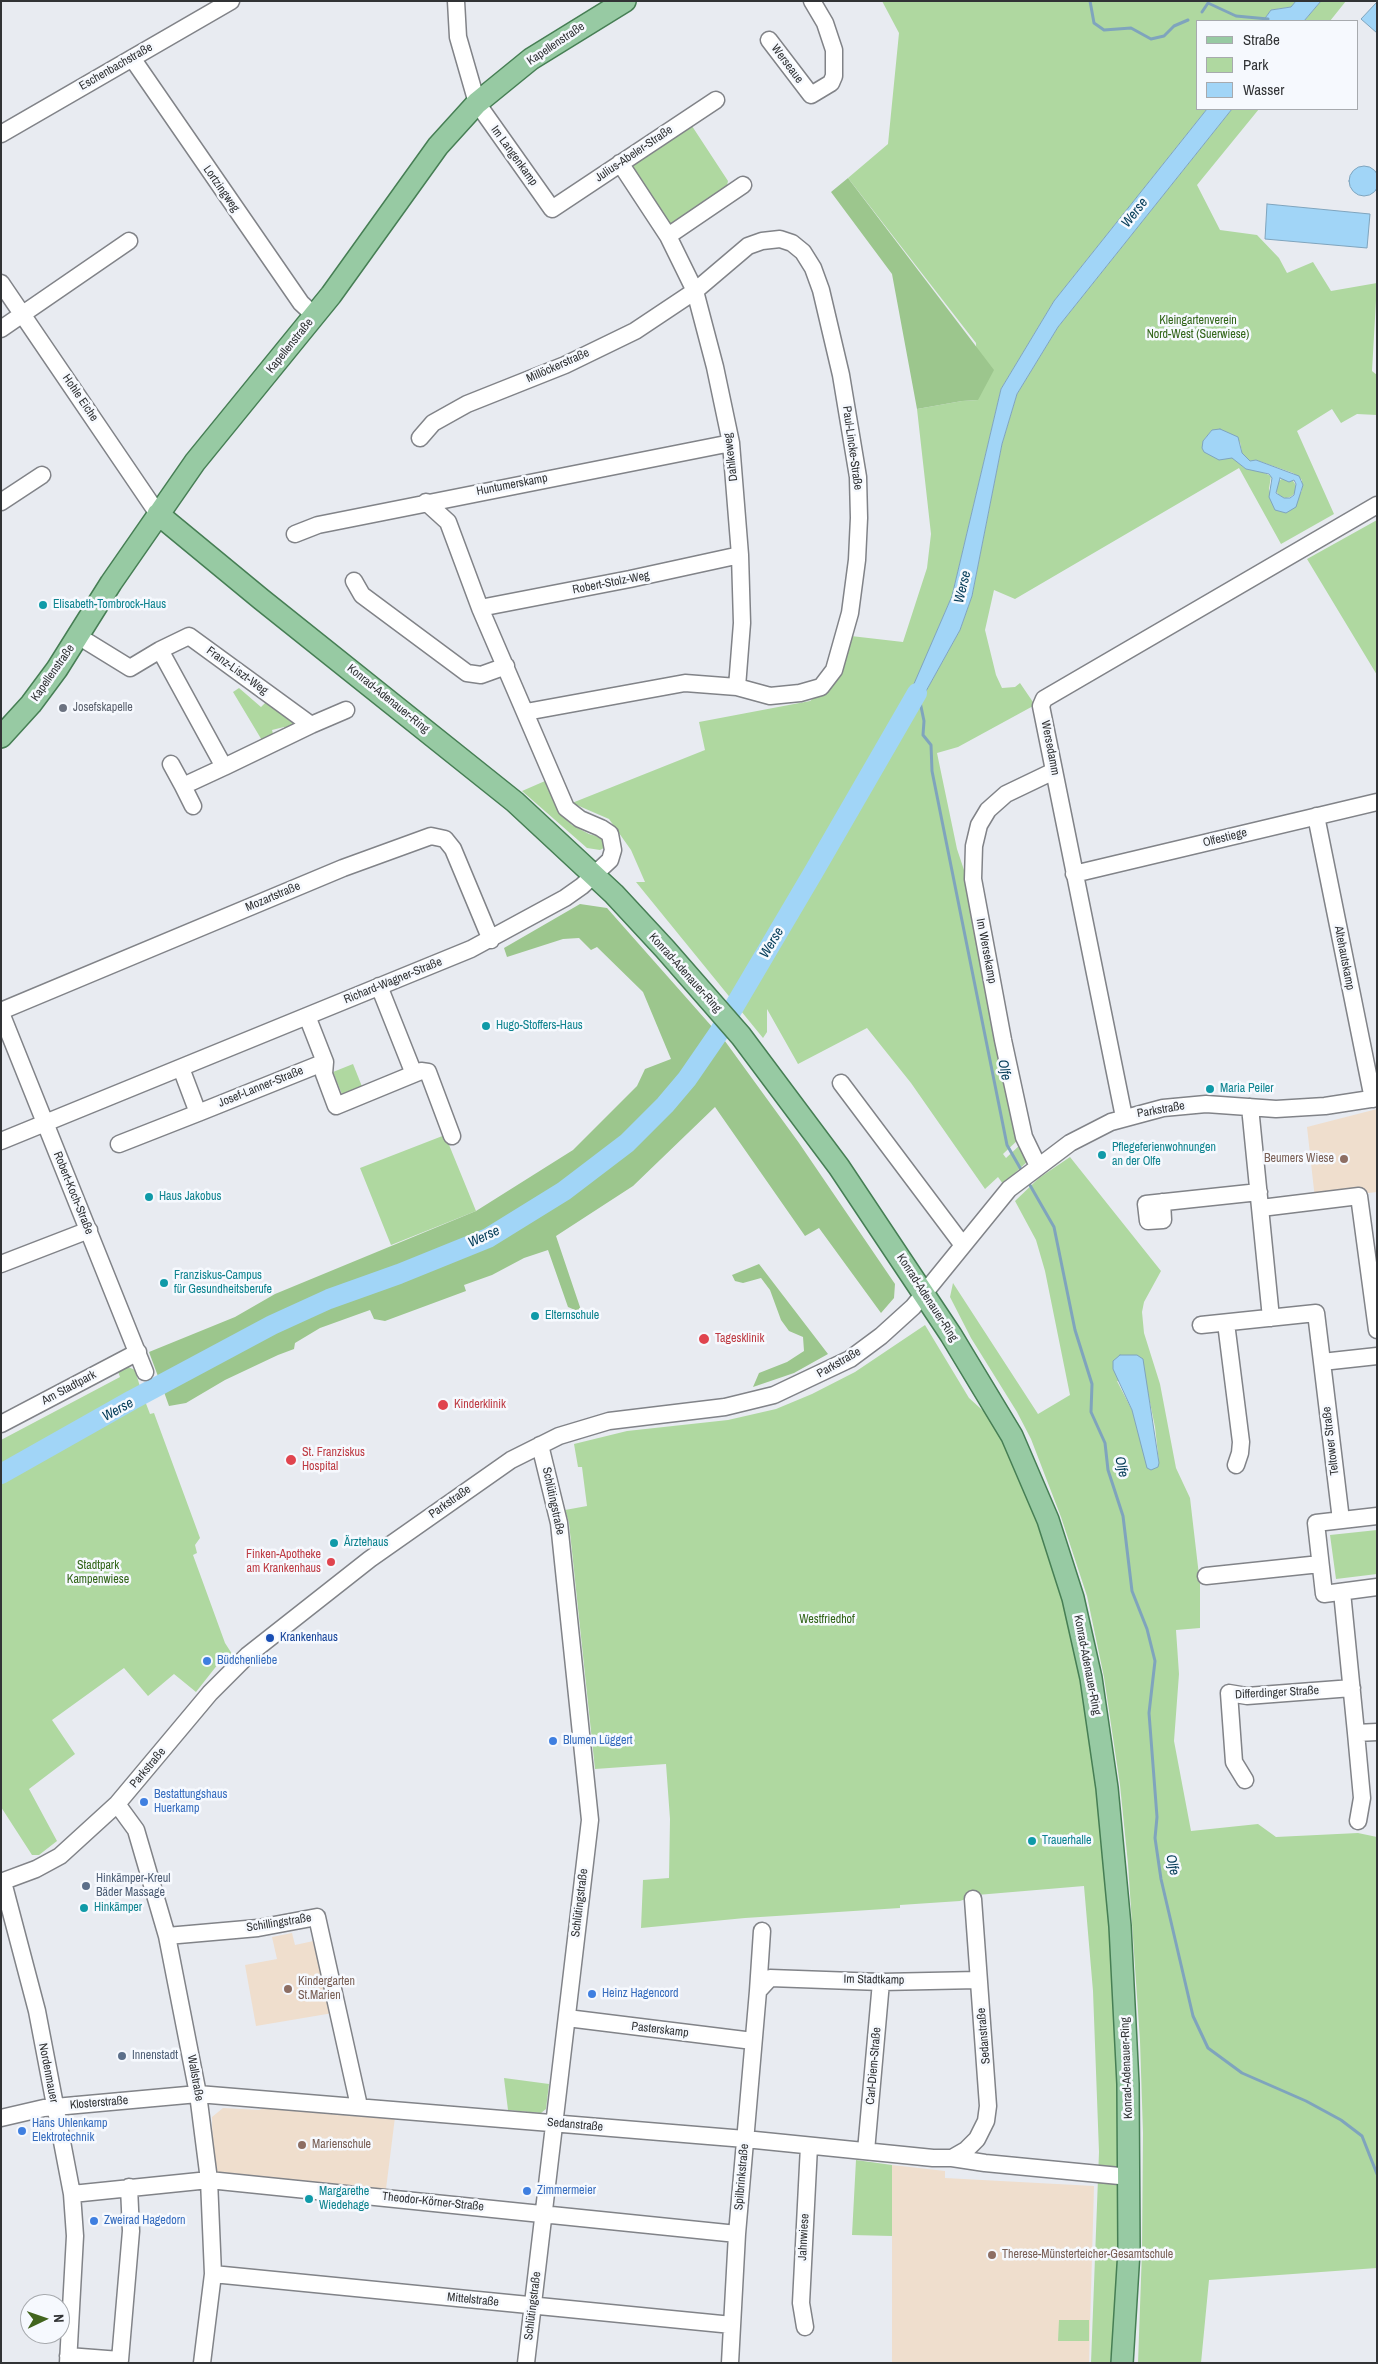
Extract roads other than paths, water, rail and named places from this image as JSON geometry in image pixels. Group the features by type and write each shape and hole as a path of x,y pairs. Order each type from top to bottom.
{"main road":[{"name":"Kapellenstraße","path":"1,736 31,704 78,636 111,583 195,462 315,316 433,153 477,102 531,59 625,1"},
{"name":"Konrad-Adenauer-Ring","path":"158,514 508,796 594,875 665,949 741,1036 839,1167 924,1294 983,1386 1012,1436 1048,1520 1074,1598 1100,1736 1115,1863 1126,2029 1130,2177 1129,2251 1122,2363"}],"street":[{"name":"Eschenbachstraße","path":"1,134 231,1"},
{"name":"Im Langenkamp","path":"456,1 458,37 477,102 552,209"},
{"name":"Werseaue","path":"769,40 811,95 830,83 834,76 834,50 826,23 812,1"},
{"name":"Lortzingweg","path":"132,58 301,303 315,316"},
{"name":"Julius-Abeler-Straße","path":"552,209 716,100"},
{"name":"Dahlkeweg","path":"620,163 668,236 695,291 715,366 731,443 740,555 742,623 737,687"},
{"path":"668,236 743,185"},
{"name":"Paul-Lincke-Straße","path":"695,291 748,246 762,241 780,239 792,243 803,252 813,268 821,290 841,374 858,478 857,560 848,622 834,670 821,687 800,693 770,696 737,687"},
{"path":"1,329 129,241"},
{"name":"Hohle Eiche","path":"1,283 24,314 158,514"},
{"name":"Millöckerstraße","path":"420,438 433,423 467,404 565,365 626,335 695,291"},
{"name":"Huntumerskamp","path":"295,534 318,525 454,496 731,443"},
{"path":"1,502 42,475"},
{"path":"448,522 454,496"},
{"path":"426,502 448,522 480,608 566,808 580,819 606,831 612,839 614,850 610,860 594,875"},
{"name":"Wersedamm","path":"1124,1117 1041,706 1044,699 1377,505"},
{"name":"Robert-Stolz-Weg","path":"480,608 630,579 740,555"},
{"path":"354,581 362,595 466,673 481,675 506,666"},
{"name":"Franz-Liszt-Weg","path":"78,636 130,668 160,650 189,636 311,725"},
{"path":"160,650 224,766"},
{"path":"526,712 685,683 737,687"},
{"path":"183,786 346,710"},
{"path":"171,764 193,806"},
{"name":"Im Wersekamp","path":"1029,1173 1024,1137 1003,1040 973,879 974,846 979,825 988,810 1006,794 1054,771"},
{"name":"Olfestiege","path":"1074,874 1377,802"},
{"name":"Altehautskamp","path":"1316,816 1375,1098"},
{"name":"Mozartstraße","path":"1,1012 343,868 431,836 444,839 453,849 491,940"},
{"name":"Richard-Wagner-Straße","path":"1,1141 449,959 491,940 564,898 594,875"},
{"path":"379,986 414,1074 423,1071 429,1074 452,1136"},
{"name":"Robert-Koch-Straße","path":"1,1012 146,1372"},
{"name":"Josef-Lanner-Straße","path":"307,1016 325,1062 324,1074 336,1106 414,1074"},
{"name":"Josef-Lanner-Straße","path":"198,1113 325,1062"},
{"path":"119,1144 198,1113 181,1068"},
{"path":"841,1083 962,1244"},
{"name":"Parkstraße","path":"2,1882 36,1869 60,1856 117,1804 210,1693 248,1655 314,1601 504,1464 540,1445 572,1432 609,1421 725,1407 774,1395 794,1388 850,1360 901,1319 924,1294 1003,1195 1029,1173 1076,1139 1124,1117 1163,1108 1206,1104 1276,1109 1325,1106 1375,1098"},
{"path":"1250,1107 1270,1318"},
{"path":"1162,1202 1359,1196 1377,1330"},
{"path":"1,1264 89,1230"},
{"name":"Teltower Straße","path":"1201,1325 1316,1313 1342,1520"},
{"path":"1226,1323 1241,1442 1236,1465"},
{"name":"Am Stadtpark","path":"1,1424 138,1352"},
{"path":"1322,1362 1377,1356"},
{"name":"Schlütingstraße","path":"526,2363 590,1820 559,1523 540,1445"},
{"path":"1377,1516 1316,1523 1324,1594 1377,1587"},
{"path":"1206,1576 1320,1564"},
{"path":"1342,1592 1362,1798 1358,1821"},
{"name":"Differdinger Straße","path":"1245,1780 1234,1762 1230,1694 1247,1696 1352,1688"},
{"path":"1356,1734 1377,1732"},
{"name":"Wallstraße","path":"117,1804 136,1830 167,1936 198,2094 209,2180 213,2274 202,2363"},
{"name":"Nordenmauer","path":"2,1882 37,2011 72,2194 75,2236 68,2360 120,2360 131,2231 129,2187"},
{"name":"Sedanstraße","path":"952,2158 971,2146 982,2131 986,2121 988,2089 972,1899"},
{"name":"Schillingstraße","path":"167,1936 258,1928 317,1917 359,2106"},
{"name":"Spilbrinkstraße","path":"730,2363 737,2234 762,1931"},
{"name":"Im Stadtkamp","path":"758,1991 770,1978 881,1982 978,1980"},
{"name":"Carl-Diem-Straße","path":"866,2151 881,1982"},
{"name":"Pasterskamp","path":"567,2018 753,2041"},
{"name":"Sedanstraße","path":"198,2094 745,2139 1130,2177"},
{"name":"Klosterstraße","path":"1,2118 55,2106 198,2094"},
{"name":"Jahnwiese","path":"806,2327 801,2303 809,2146"},
{"name":"Theodor-Körner-Straße","path":"72,2194 209,2180 737,2234"},
{"name":"Mittelstraße","path":"213,2274 732,2325"}],"water":[{"path":"1296,1 1321,1 1305,20 1264,20 1271,10 1291,7"},
{"path":"1377,2 1377,33 1361,19"},
{"path":"1206,110 1231,110 1058,327 1017,394 1002,444 972,596 960,630 925,693 905,716 910,693 952,596 1001,389 1054,301"},
{"path":"1364,166 1370,167 1378,175 1378,187 1370,195 1364,196 1358,195 1350,187 1349,181 1350,175 1358,167"},
{"path":"1267,204 1370,214 1367,248 1265,239"},
{"path":"1220,429 1238,437 1242,453 1250,461 1256,460 1299,476 1303,485 1296,507 1286,513 1275,510 1269,497 1272,478 1269,474 1246,469 1232,458 1219,460 1204,452 1202,448 1203,441 1212,430","holes":["1280,478 1289,482 1294,480 1296,484 1294,495 1290,498 1284,498 1276,493"]},
{"path":"1120,1355 1137,1355 1143,1359 1159,1463 1158,1467 1151,1470 1147,1468 1132,1410 1113,1369 1113,1361"}],"waterway":[{"path":"1090,1 1094,23 1104,30 1131,28 1151,39 1164,36 1174,26 1188,20"},
{"path":"1202,12 1208,3 1236,16 1268,19"},
{"name":"Werse","path":"1,1474 132,1400 272,1325 329,1299 399,1274 488,1238 564,1191 627,1143 665,1105 687,1079 718,1034 917,693"},
{"name":"Olfe","path":"919,697 924,721 923,735 931,745 932,771 1007,1145 1023,1173"},
{"name":"Olfe","path":"1027,1180 1054,1227 1075,1330 1092,1384 1091,1412 1105,1443 1108,1470 1123,1516 1132,1591 1147,1629 1155,1661 1149,1713 1157,1817 1155,1838 1161,1879 1193,2016 1208,2048 1242,2073 1306,2101 1341,2120 1362,2136 1377,2174"}],"place":[{"name":"Elisabeth-Tombrock-Haus","path":"43,605"},
{"name":"Josefskapelle","path":"63,708"},
{"name":"Hugo-Stoffers-Haus","path":"486,1026"},
{"name":"Maria Peiler","path":"1210,1089"},
{"name":"Pflegeferienwohnungen an der Olfe","path":"1102,1155"},
{"name":"Beumers Wiese","path":"1344,1159"},
{"name":"Haus Jakobus","path":"149,1197"},
{"name":"Franziskus-Campus für Gesundheitsberufe","path":"164,1283"},
{"name":"Elternschule","path":"535,1316"},
{"name":"Tagesklinik","path":"704,1339"},
{"name":"Kinderklinik","path":"443,1405"},
{"name":"St. Franziskus Hospital","path":"291,1460"},
{"name":"Ärztehaus","path":"334,1543"},
{"name":"Finken-Apotheke am Krankenhaus","path":"331,1562"},
{"name":"Krankenhaus","path":"270,1638"},
{"name":"Büdchenliebe","path":"207,1661"},
{"name":"Blumen Lüggert","path":"553,1741"},
{"name":"Bestattungshaus Huerkamp","path":"144,1802"},
{"name":"Trauerhalle","path":"1032,1841"},
{"name":"Hinkämper-Kreul Bäder Massage","path":"86,1886"},
{"name":"Hinkämper","path":"84,1908"},
{"name":"Kindergarten St.Marien","path":"288,1989"},
{"name":"Heinz Hagencord","path":"592,1994"},
{"name":"Innenstadt","path":"122,2056"},
{"name":"Hans Uhlenkamp Elektrotechnik","path":"22,2131"},
{"name":"Marienschule","path":"302,2145"},
{"name":"Zimmermeier","path":"527,2191"},
{"name":"Margarethe Wiedehage","path":"309,2199"},
{"name":"Zweirad Hagedorn","path":"94,2221"},
{"name":"Therese-Münsterteicher-Gesamtschule","path":"992,2255"}],"park label":[{"name":"Kleingartenverein Nord-West (Suerwiese)","path":"1198,328"},
{"name":"Stadtpark Kampenwiese","path":"98,1573"},
{"name":"Westfriedhof","path":"827,1620"}]}
